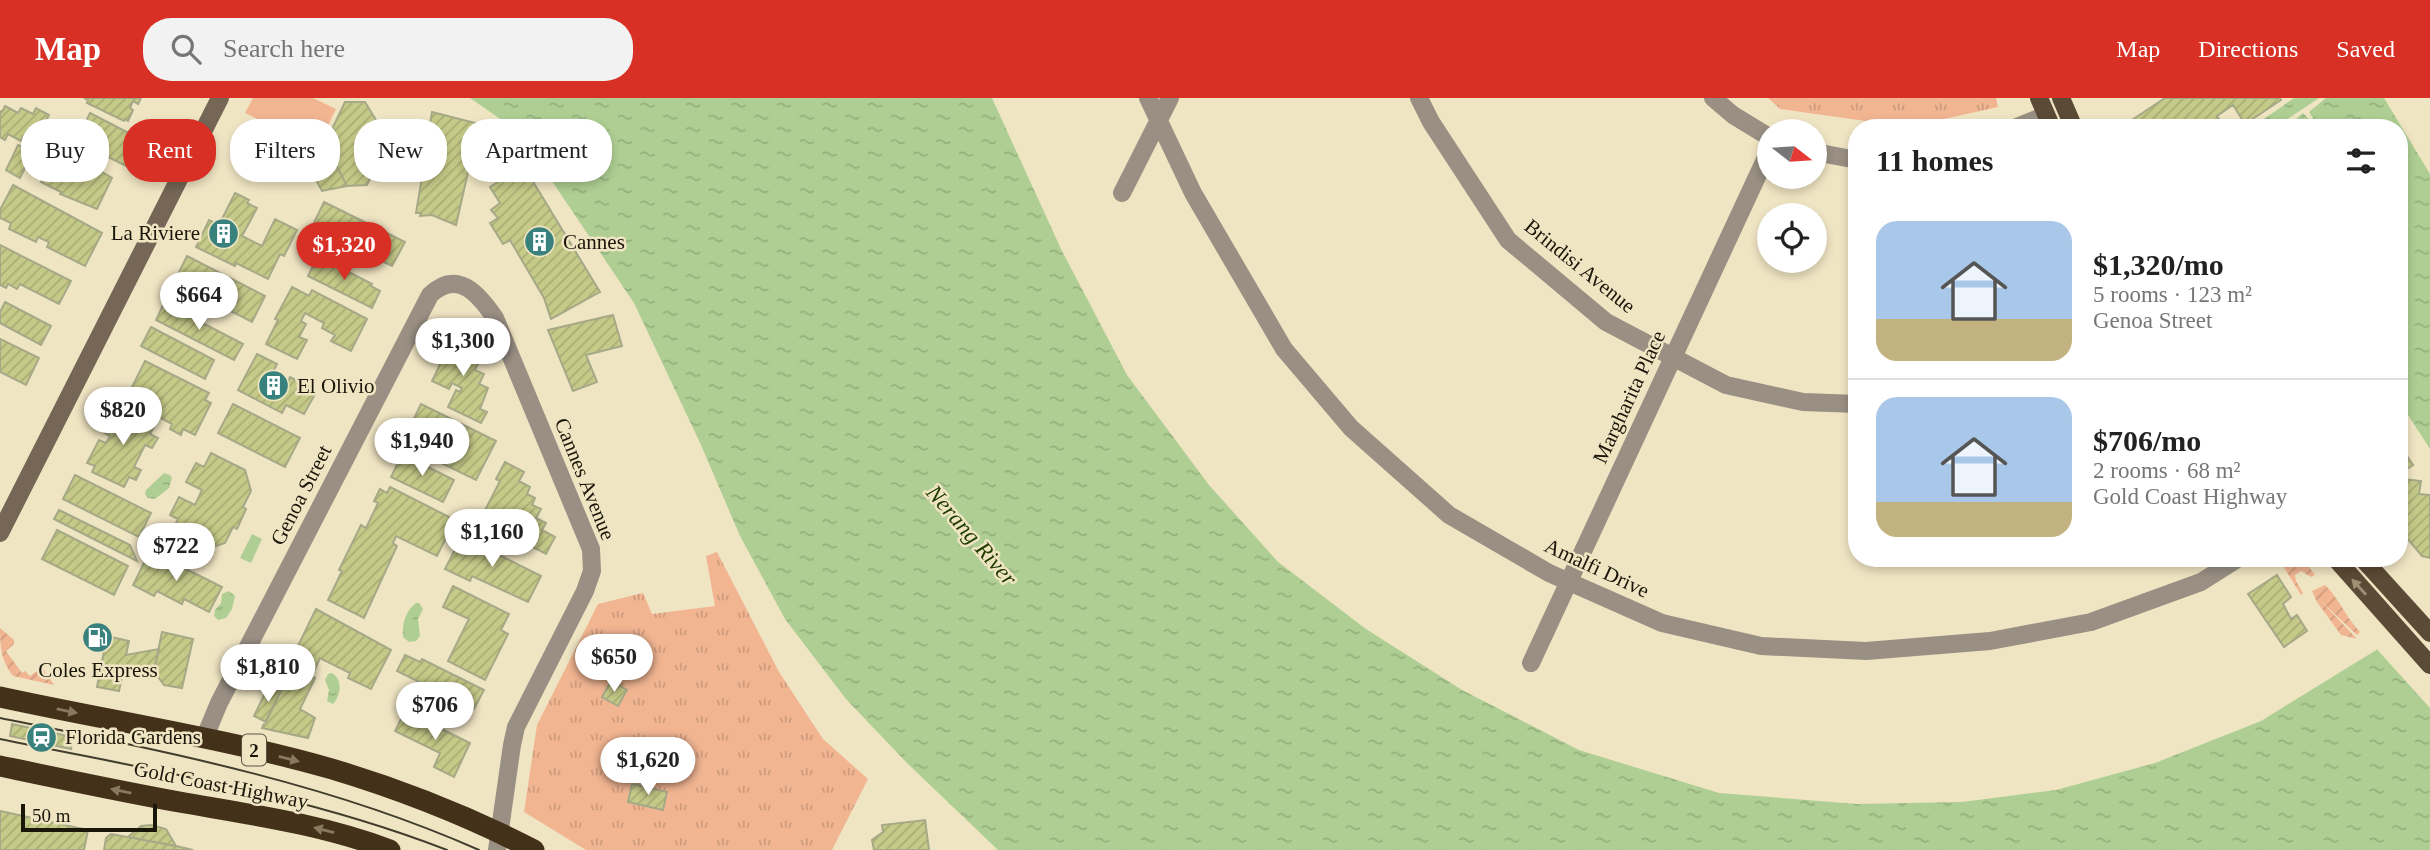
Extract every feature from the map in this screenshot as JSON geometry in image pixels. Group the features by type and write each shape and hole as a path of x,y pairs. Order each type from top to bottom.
{"highway":[{"name":"Gold Coast Highway","path":"0,697 204,739 330,769 437,806 498,841 534,850"},
{"name":"Gold Coast Highway","path":"0,766 296,823 390,850"}],"main road":[{"path":"2039,98 2048,119"},
{"path":"2061,98 2070,119"},
{"path":"2342,567 2430,665"},
{"path":"2370,567 2430,633"}],"street":[{"path":"0,533 219,98"},
{"name":"Amalfi Drive","path":"1148,98 1193,194 1284,349 1351,428 1449,515 1568,582 1662,623 1761,646 1866,652 1990,641 2091,622 2201,582 2225,567"},
{"path":"1122,193 1170,98"},
{"name":"Brindisi Avenue","path":"1419,98 1431,122 1508,240 1606,322 1726,385 1804,402 1848,404"},
{"path":"1713,98 1733,115 1757,130"},
{"path":"1827,154 1848,158"},
{"name":"Margharita Place","path":"1531,663 1757,177"},
{"name":"Genoa Street","path":"204,739 225,692 429,295 440,285 450,282"},
{"name":"Cannes Avenue","path":"450,282 471,290 483,300 495,318 591,549 593,562 590,579 516,727 498,841"}],"green space":[{"path":"253,98 313,98 336,109 331,119 257,119 245,113"},
{"path":"1768,98 1996,98 1998,107 1944,119 1851,119 1780,109"},
{"path":"717,552 779,672 823,739 868,779 832,850 586,850 524,812 537,725 598,604 643,593 652,614 715,606 706,556"},
{"path":"2284,567 2309,567 2315,575 2311,577 2301,571 2295,575 2303,593 2301,595"},
{"path":"2325,585 2360,632 2357,635 2321,601 2357,639 2341,635 2317,602 2312,591"},
{"path":"0,628 14,640 14,644 6,651 22,673 25,671 30,676 42,667 54,685 13,676 2,653"}],"water":[{"name":"Nerang River","path":"470,98 992,98 1061,249 1127,375 1209,485 1278,562 1366,629 1462,690 1579,750 1719,793 1857,804 1962,802 2056,790 2155,763 2261,721 2386,644 2430,600 2430,850 998,850 907,763 846,699 785,619 740,536 701,445 634,303 553,182 612,182 612,119 500,119"},
{"path":"2294,98 2384,98 2397,119 2264,119"},
{"path":"2408,138 2430,174 2430,449 2408,415"},
{"path":"164,473 172,478 169,488 155,499 148,498 146,490"},
{"path":"252,534 262,539 251,563 240,558"},
{"path":"229,591 235,596 232,609 226,618 218,620 214,616 215,610 221,603 222,594"},
{"path":"416,603 423,609 418,619 420,636 416,641 409,642 403,637 404,623 409,610"},
{"path":"328,674 336,676 340,688 333,704 327,701 329,690 325,680"}],"pier":[{"path":"2319,98 2326,98 2309,112 2313,119 2309,119 2303,113 2296,119 2288,119"},
{"path":"2430,596 2430,708 2374,646 2384,641"}],"building":[{"path":"84,98 141,98 138,104 133,101 129,119 123,121 87,103 88,100"},
{"path":"2165,98 2281,100 2252,119 2242,119 2233,105 2217,116 2219,119 2134,119"},
{"path":"345,102 365,102 375,119 354,119 354,182 368,182 367,185 347,186 340,173 340,119 337,119"},
{"path":"5,106 18,113 21,108 33,114 36,108 49,115 47,119 21,119 21,141 8,134 5,140 0,137 0,111 2,112"},
{"path":"432,112 461,119 461,182 466,182 456,225 432,215 420,216 421,213 416,213 421,182 447,182 447,119 431,119"},
{"path":"90,113 102,119 87,119"},
{"path":"109,123 123,130 123,164 109,158"},
{"path":"18,145 21,146 20,178 6,170"},
{"path":"340,173 347,186 322,191 317,182 340,182"},
{"path":"109,176 112,178 97,209 60,194 61,192 41,182 109,182"},
{"name":"Cannes","path":"498,182 533,182 600,292 551,319 544,298 510,240 503,244 490,223 498,218 491,210 500,203 490,187"},
{"path":"13,185 102,233 85,266 47,247 49,242 38,237 36,242 9,229 11,223 0,218 0,210"},
{"name":"La Riviere","path":"235,193 249,200 247,203 257,208 242,236 262,246 275,219 297,230 284,256 280,254 268,279 196,247 209,220 219,225"},
{"path":"324,202 405,242 392,266 337,239 329,256 304,243"},
{"path":"0,245 71,281 59,304 20,284 17,289 8,284 6,288 0,285"},
{"path":"187,256 265,296 252,322 225,308 221,316 206,308 208,304 187,293 184,297 170,290"},
{"path":"318,256 372,284 371,286 380,291 372,308 308,276"},
{"path":"292,287 309,296 312,290 367,319 351,351 331,341 335,335 322,328 324,323 305,313 301,321 306,324 299,337 307,340 297,359 266,344 278,320 275,319"},
{"path":"5,302 51,326 41,345 0,323 0,312"},
{"path":"164,303 243,344 234,360 156,320"},
{"path":"613,315 622,346 586,355 597,382 573,391 548,330"},
{"path":"151,327 214,360 205,379 141,346"},
{"path":"456,331 474,339 470,345 476,348 472,355 480,359 475,370 484,374 479,384 488,388 480,409 487,412 481,423 448,407 456,390 460,392 462,388 452,383 449,389 432,381"},
{"path":"0,339 39,358 26,385 0,372"},
{"name":"El Olivio","path":"257,354 277,364 271,376 287,384 290,377 312,388 310,391 315,394 304,414 286,405 282,413 238,390"},
{"path":"145,361 209,393 205,400 211,403 195,435 183,429 181,435 170,429 172,424 142,408 146,402 129,393"},
{"path":"233,404 300,438 285,467 218,433"},
{"path":"421,404 496,441 476,480 443,464 446,460 404,439"},
{"path":"125,408 156,423 150,434 158,438 152,448 145,445 134,467 141,470 136,480 129,477 124,487 92,472 95,466 87,463 99,440 106,443 110,436 103,432 115,409 122,412"},
{"path":"211,453 245,470 251,491 237,529 233,527 225,543 204,550 171,533 178,519 170,515 179,497 195,505 202,490 186,482 196,463 204,467"},
{"path":"402,454 454,480 443,502 391,477"},
{"path":"505,462 524,472 519,481 530,487 527,494 535,498 532,505 541,509 536,518 546,523 542,530 555,537 546,554 480,520 500,481 496,479"},
{"path":"75,475 151,513 139,537 63,499"},
{"path":"2408,479 2421,481 2419,494 2430,495 2430,558 2422,556 2408,539"},
{"path":"390,487 455,520 437,556 396,536 393,543 397,546 364,618 328,600 361,525 366,528 378,503 374,501 380,489 387,493"},
{"path":"59,510 130,545 137,561 54,519"},
{"path":"57,530 128,566 114,595 42,559"},
{"path":"462,536 541,576 528,602 472,576 470,581 445,569"},
{"path":"150,551 222,587 209,612 184,599 182,604 157,591 154,596 133,585"},
{"path":"2277,575 2291,597 2283,604 2291,619 2297,615 2307,631 2284,647 2248,594"},
{"path":"453,586 509,614 501,630 508,634 485,680 448,661 469,619 443,607"},
{"path":"316,609 391,650 371,689 348,678 350,673 320,658 312,676 315,678 300,709 315,718 308,738 262,728 281,691 280,687"},
{"path":"162,632 193,639 182,688 164,685 154,671"},
{"path":"107,636 129,641 126,655 159,649 154,671 122,677 119,691 97,687"},
{"path":"405,655 420,662 422,659 484,690 474,709 397,671"},
{"path":"611,681 627,690 618,706 602,697"},
{"path":"269,685 281,691 266,722 254,716"},
{"path":"405,711 470,743 454,777 434,767 440,753 395,731"},
{"path":"12,724 73,737 71,749 10,736"},
{"path":"632,784 667,792 663,810 628,802"},
{"path":"0,811 88,830 84,850 0,850"},
{"path":"925,820 929,850 874,850 872,840 883,832 882,825"},
{"path":"151,825 166,829 176,846 128,837 141,826"},
{"path":"111,834 193,850 104,850 106,838"}],"tram line":[{"path":"0,718 183,756 303,787 363,805 479,850"},
{"path":"0,739 282,798 393,830 447,850"}],"place":[{"name":"La Riviere","path":"223,233"},
{"name":"Cannes","path":"540,242"},
{"name":"El Olivio","path":"274,386"},
{"name":"Coles Express","path":"98,638"},
{"name":"Florida Gardens","path":"42,737"}]}
